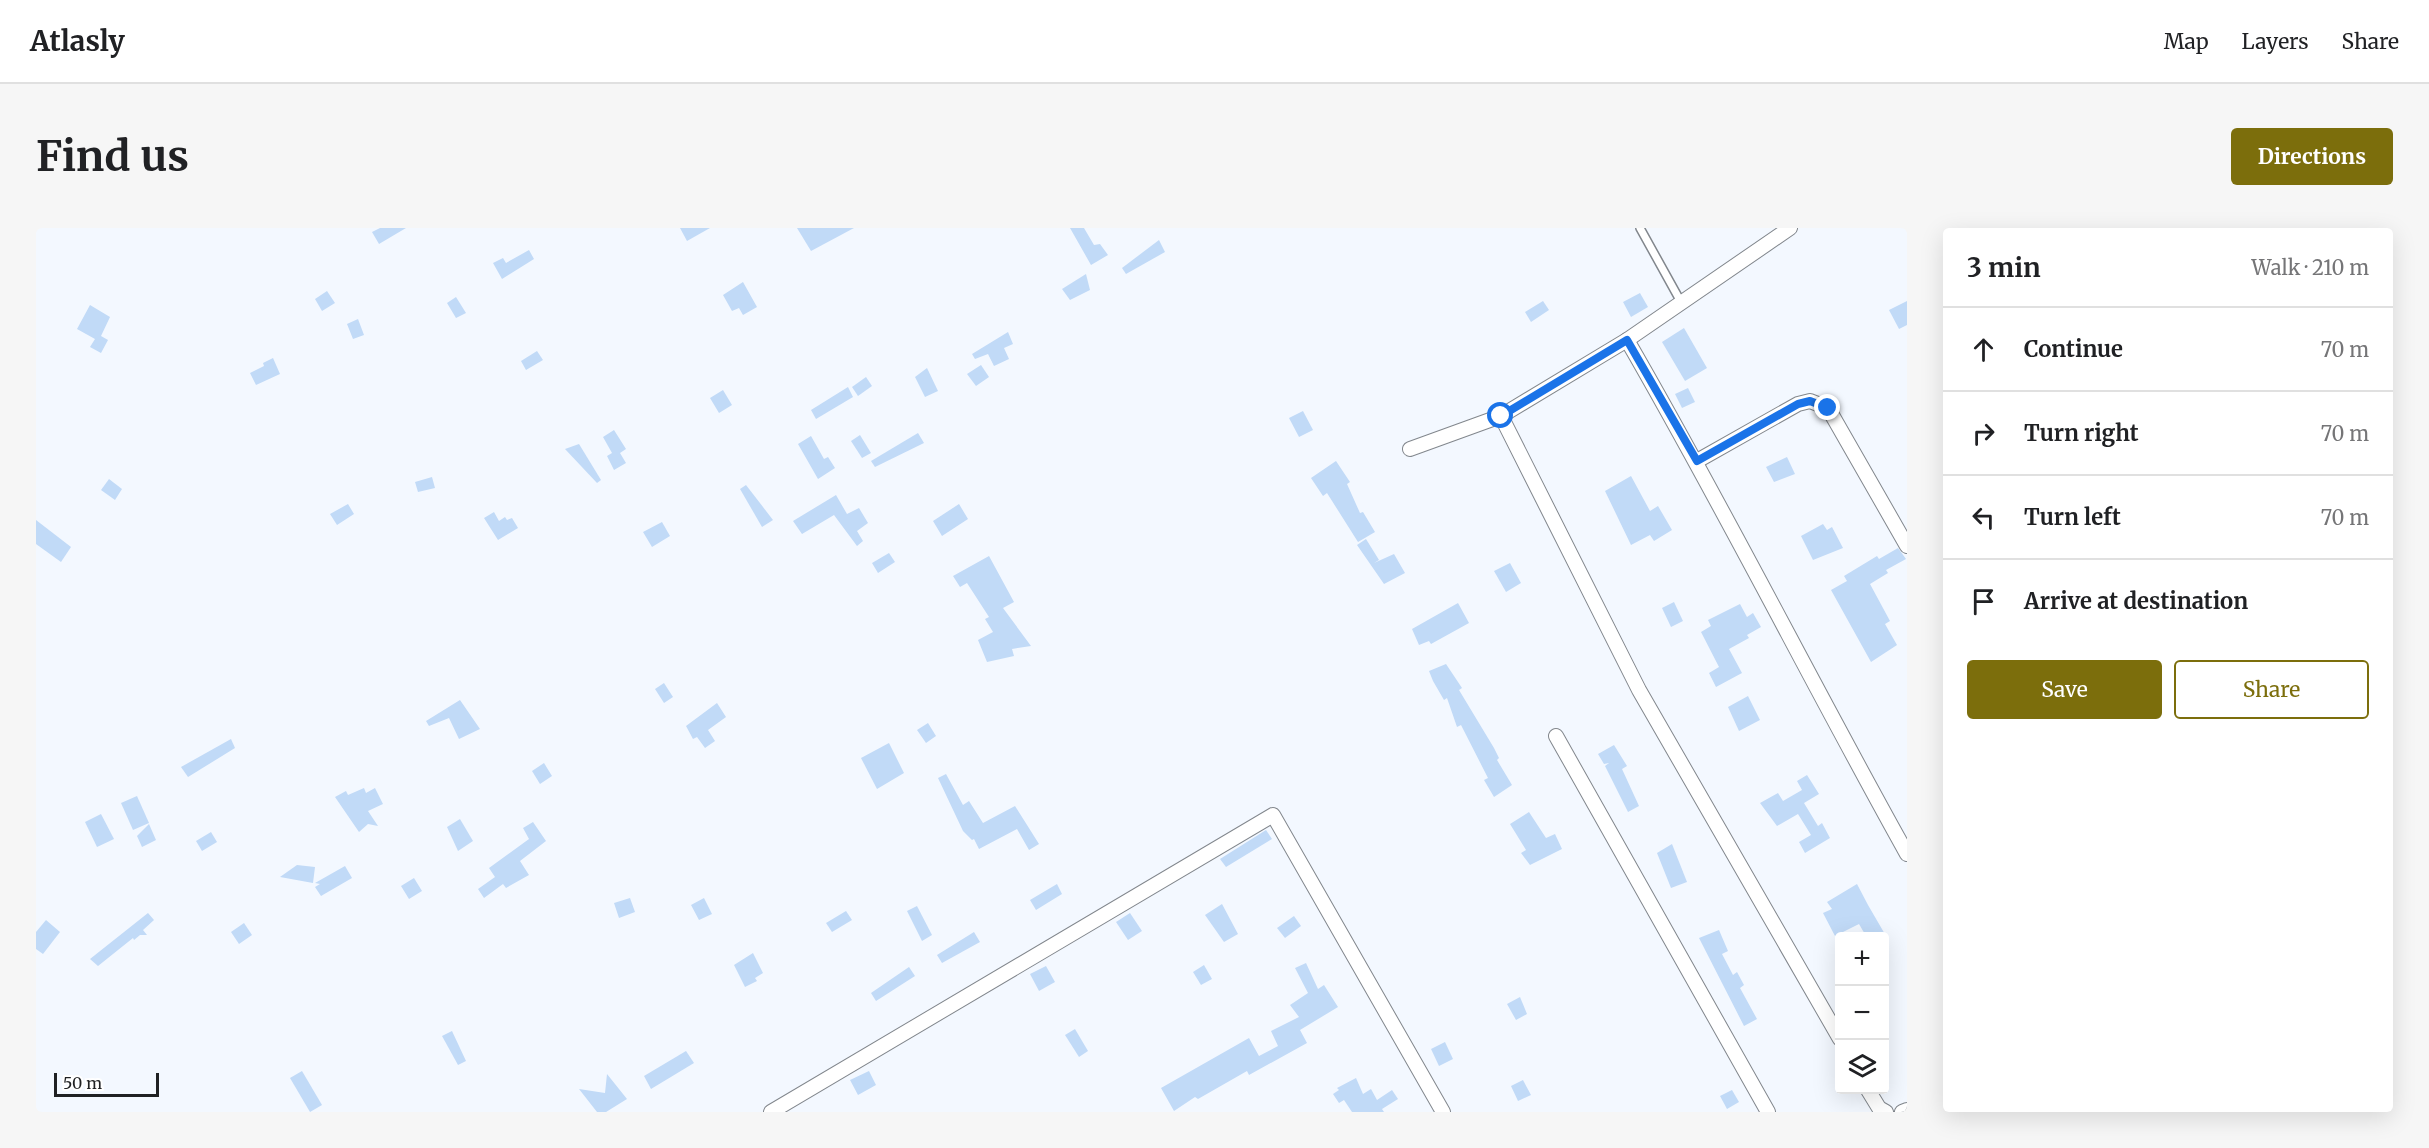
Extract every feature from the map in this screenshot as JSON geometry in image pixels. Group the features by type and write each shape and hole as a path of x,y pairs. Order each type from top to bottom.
{"street":[{"path":"1410,449 1501,416 1627,340 1790,228"},
{"path":"1627,340 1697,461 1824,706 1907,854"},
{"path":"1697,461 1798,404 1810,401 1828,408 1907,546"},
{"path":"1501,416 1639,690 1835,1032"},
{"path":"1557,736 1768,1112"},
{"path":"771,1112 1273,815 1443,1112"},
{"path":"1871,1094 1879,1108 1886,1112"},
{"path":"1902,1112 1907,1110"}],"lane":[{"path":"1640,228 1681,302"}],"building":[{"path":"380,228 406,228 379,244 372,232"},
{"path":"680,228 710,228 687,241"},
{"path":"797,228 854,228 811,251"},
{"path":"1070,228 1084,228 1094,245 1100,244 1108,255 1091,265"},
{"path":"1159,240 1165,252 1126,274 1122,268"},
{"path":"529,250 534,259 502,279 493,263 503,258 506,263"},
{"path":"1086,274 1090,290 1070,300 1062,289"},
{"path":"743,282 757,307 743,315 739,308 732,311 723,295"},
{"path":"327,291 335,303 322,311 315,299"},
{"path":"1640,293 1648,307 1631,317 1623,302"},
{"path":"456,297 466,313 456,318 447,303"},
{"path":"1543,301 1549,310 1531,322 1525,312"},
{"path":"1907,301 1907,325 1899,329 1889,310"},
{"path":"90,305 110,317 101,336 108,340 101,353 90,347 95,339 77,329"},
{"path":"358,319 364,335 353,339 347,324"},
{"path":"1684,328 1707,368 1685,381 1662,342"},
{"path":"1008,332 1013,344 1004,348 1009,359 994,366 988,354 975,359 972,354"},
{"path":"537,351 543,360 526,370 521,361"},
{"path":"273,358 280,374 256,385 250,373"},
{"path":"981,365 989,377 976,386 967,374"},
{"path":"927,368 938,391 925,397 915,377"},
{"path":"866,377 872,386 858,396 852,387"},
{"path":"848,387 853,397 816,419 811,410"},
{"path":"1688,388 1695,402 1682,408 1675,394"},
{"path":"723,390 732,405 719,413 710,398"},
{"path":"1303,411 1313,430 1299,437 1289,418"},
{"path":"614,430 626,449 620,453 626,463 614,470 607,456 612,453 603,437"},
{"path":"918,433 924,443 875,467 871,461"},
{"path":"860,435 871,453 862,458 851,441"},
{"path":"811,436 824,459 828,457 835,468 818,479 798,444"},
{"path":"579,444 601,480 597,483 565,449"},
{"path":"1787,457 1795,474 1774,482 1766,467"},
{"path":"1336,461 1350,482 1347,484 1360,513 1363,512 1375,532 1358,542 1327,493 1323,496 1311,478"},
{"path":"1631,476 1650,511 1658,506 1672,530 1654,541 1650,535 1631,545 1605,491"},
{"path":"432,477 435,488 418,492 415,482"},
{"path":"109,479 122,489 115,500 101,490"},
{"path":"746,485 773,520 762,527 740,489"},
{"path":"836,495 847,514 859,508 868,523 857,531 863,541 857,546 834,515 802,534 793,521"},
{"path":"348,504 354,514 337,525 330,514"},
{"path":"959,504 968,519 942,536 933,521"},
{"path":"494,512 499,521 505,517 507,520 512,518 518,528 498,540 484,518"},
{"path":"36,520 71,547 61,562 36,544"},
{"path":"662,522 670,536 652,547 643,532"},
{"path":"1823,524 1827,530 1832,527 1843,548 1813,560 1801,536"},
{"path":"1366,539 1379,560 1374,563 1394,554 1405,573 1384,584 1357,545"},
{"path":"1898,548 1906,559 1886,570 1888,573 1870,584 1890,621 1885,624 1897,645 1871,662 1831,590 1847,581 1844,576 1877,556 1879,559"},
{"path":"889,553 895,562 878,573 872,563"},
{"path":"989,556 1014,602 1003,608 1031,646 1012,649 1014,656 987,662 978,640 993,632 985,619 989,617 967,583 960,587 953,576"},
{"path":"1510,563 1521,583 1506,592 1494,571"},
{"path":"1674,602 1683,621 1671,627 1662,608"},
{"path":"1458,603 1469,623 1431,644 1429,641 1419,645 1412,629"},
{"path":"1740,604 1747,617 1753,613 1761,627 1747,635 1749,638 1729,649 1742,673 1716,687 1709,673 1719,667 1701,632 1711,626 1708,620"},
{"path":"1446,664 1462,688 1459,690 1494,748 1499,758 1497,760 1512,785 1494,797 1484,780 1488,778 1461,725 1457,727 1447,698 1444,700 1429,671"},
{"path":"664,683 673,697 664,703 655,689"},
{"path":"1748,696 1760,720 1739,731 1728,707"},
{"path":"460,700 480,729 459,739 449,718 429,726 426,721"},
{"path":"717,703 726,717 708,730 715,741 705,748 697,737 693,739 686,726"},
{"path":"928,723 936,736 926,743 917,730"},
{"path":"231,739 235,748 188,777 181,767"},
{"path":"889,743 904,773 877,789 861,758"},
{"path":"1614,745 1627,766 1622,769 1639,806 1628,812 1605,766 1609,763 1604,764 1598,754"},
{"path":"544,763 552,776 540,784 532,771"},
{"path":"946,774 963,805 969,801 983,823 1015,806 1039,844 1029,850 1017,829 979,849 974,839 972,840 963,831 938,778"},
{"path":"1807,775 1819,794 1804,803 1818,826 1822,823 1830,838 1805,853 1799,842 1811,835 1798,814 1777,826 1760,803 1778,793 1783,801 1802,790 1797,781"},
{"path":"364,788 366,793 375,788 383,804 368,811 378,826 368,824 359,832 335,797 346,791 348,795"},
{"path":"137,796 149,823 133,830 121,803"},
{"path":"1529,812 1546,838 1555,834 1562,849 1530,865 1521,853 1526,850 1510,824"},
{"path":"101,814 114,839 97,847 85,822"},
{"path":"460,819 473,841 458,851 447,827"},
{"path":"533,822 546,841 520,861 529,875 506,888 503,884 484,898 478,889 495,877 489,868 529,839 523,828"},
{"path":"149,824 156,840 142,847 137,836"},
{"path":"1266,830 1272,839 1226,867 1220,859"},
{"path":"211,832 217,842 202,851 196,841"},
{"path":"1672,844 1687,882 1671,888 1657,853"},
{"path":"297,865 315,867 313,883 280,877"},
{"path":"345,866 352,878 321,896 315,887 320,884 315,883"},
{"path":"414,878 422,891 409,899 401,886"},
{"path":"1057,884 1062,894 1036,910 1030,900"},
{"path":"1857,884 1884,932 1864,932 1859,924 1843,932 1835,932 1835,936 1823,913 1832,909 1827,902"},
{"path":"630,898 635,912 619,918 614,903"},
{"path":"704,898 712,914 699,920 691,905"},
{"path":"1222,904 1238,934 1224,942 1205,915"},
{"path":"917,906 932,935 922,941 907,911"},
{"path":"846,911 852,920 832,932 826,923"},
{"path":"148,913 154,920 143,930 147,935 140,935 134,940 133,938 98,966 90,959"},
{"path":"1130,913 1142,931 1128,940 1116,922"},
{"path":"1294,916 1301,926 1285,938 1277,928"},
{"path":"46,920 60,932 43,954 36,949 36,932"},
{"path":"244,923 252,935 239,944 231,932"},
{"path":"1719,930 1728,951 1722,954 1733,975 1737,972 1744,985 1740,988 1757,1019 1744,1026 1699,938"},
{"path":"974,932 980,942 942,963 937,955"},
{"path":"753,953 763,973 755,978 757,981 745,987 734,965"},
{"path":"1306,963 1318,989 1324,985 1338,1007 1300,1030 1307,1043 1249,1075 1247,1071 1198,1099 1195,1097 1174,1111 1161,1088 1249,1038 1259,1056 1278,1046 1271,1031 1299,1017 1290,1005 1308,993 1295,968"},
{"path":"1204,965 1212,979 1201,985 1193,972"},
{"path":"1046,966 1055,982 1039,991 1030,974"},
{"path":"909,967 915,976 876,1001 871,993"},
{"path":"1520,997 1527,1014 1516,1020 1507,1004"},
{"path":"1075,1029 1088,1051 1079,1057 1065,1035"},
{"path":"452,1031 466,1061 458,1065 442,1036"},
{"path":"1445,1042 1453,1059 1439,1066 1431,1049"},
{"path":"686,1051 694,1063 651,1089 644,1076"},
{"path":"302,1071 322,1105 310,1112 290,1078"},
{"path":"869,1071 876,1085 858,1095 850,1080"},
{"path":"607,1074 627,1099 606,1112 597,1112 579,1089 605,1093"},
{"path":"1356,1078 1363,1094 1371,1089 1377,1100 1392,1090 1398,1099 1382,1109 1384,1112 1352,1112 1344,1100 1339,1103 1333,1094 1339,1090 1337,1088"},
{"path":"1523,1080 1531,1095 1518,1101 1511,1086"},
{"path":"1732,1090 1739,1102 1727,1109 1720,1096"}],"route":[{"path":"1501,416 1627,340 1697,461 1798,404 1810,401 1828,408"}]}
